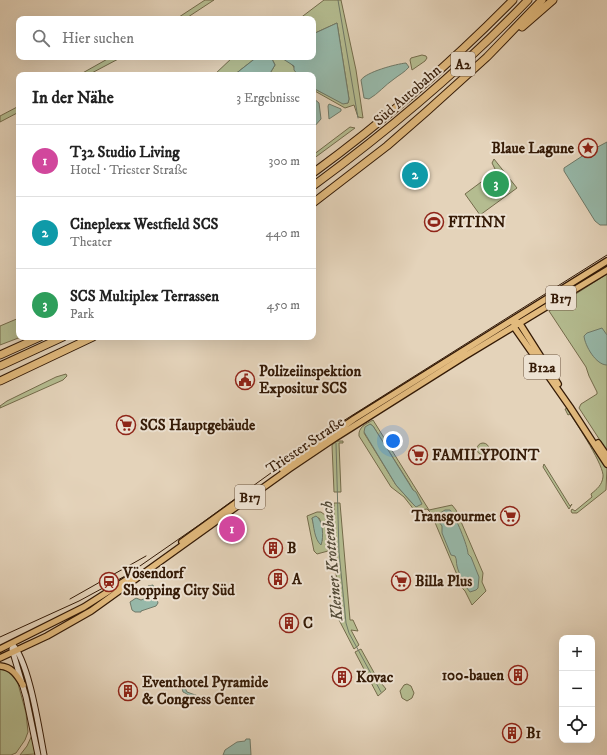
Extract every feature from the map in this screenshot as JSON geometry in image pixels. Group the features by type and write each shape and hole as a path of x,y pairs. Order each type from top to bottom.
{"highway":[{"name":"Süd Autobahn","path":"316,171 388,115 443,68 513,0"},
{"name":"Süd Autobahn","path":"316,184 388,128 430,93 474,54 528,0"},
{"path":"487,57 542,0"},
{"path":"316,201 387,146 553,0"},
{"path":"0,355 33,340"},
{"path":"0,366 56,340"},
{"path":"0,381 87,340"}],"main road":[{"name":"Triester Straße","path":"0,649 84,607 117,587 345,424 607,261"},
{"name":"Triester Straße","path":"0,658 59,629 91,610 335,438 454,363 607,270"},
{"name":"B12a","path":"513,319 607,464"},
{"name":"B12a","path":"517,326 607,456"},
{"path":"12,644 31,691 44,755"},
{"path":"15,651 38,755"},
{"path":"0,666 12,670 23,685"}],"shaded area":[{"path":"205,0 214,0 190,16 181,16"},
{"path":"324,0 341,0 356,70 363,118 358,117 354,105 345,108 316,92 316,90 343,103 348,103 349,99 337,23 316,33 316,16 303,16"},
{"path":"337,23 349,99 348,103 343,104 316,90 316,72 296,72 294,66 285,60 316,60 316,33"},
{"path":"422,55 426,56 427,58 412,70 411,58"},
{"path":"106,60 116,60 94,72 84,72"},
{"path":"230,60 253,60 238,72 217,72"},
{"path":"253,60 272,60 275,65 271,72 238,72"},
{"path":"272,60 286,60 294,67 296,72 271,72 275,65"},
{"path":"406,63 409,67 406,70 369,99 364,98 361,80 364,77 382,69"},
{"path":"316,100 319,103 321,119 316,125"},
{"path":"329,104 341,109 341,111 329,119 328,106"},
{"path":"16,108 16,114 0,122 0,116"},
{"path":"350,127 355,128 316,157 316,153"},
{"name":"Blaue Lagune","path":"607,142 607,225 600,225 595,221 564,171 564,168"},
{"path":"494,159 517,188 480,215 465,194 496,171 492,163"},
{"path":"607,274 607,451 579,408 581,404 597,394 597,392 586,367 549,311"},
{"path":"16,319 16,339 0,345 0,326"},
{"path":"602,328 607,335 607,365 599,362 595,358 586,345 584,336 587,333"},
{"path":"66,374 67,376 63,380 0,408 0,406 7,401 56,377"},
{"path":"568,408 607,466 606,490 577,513 572,513 572,509 575,511 592,497 591,494 600,485 603,477 600,464 570,414 568,415 565,409"},
{"path":"373,420 429,510 452,505 456,510 483,573 482,582 486,591 472,605 463,589 431,513 427,509 415,511 404,497 391,487 359,436 361,428","holes":["370,424 373,426 413,490 413,504 396,485 364,433"]},
{"path":"370,424 373,426 413,490 416,492 422,504 416,507 396,485 364,432 365,427"},
{"path":"337,441 343,441 343,443 339,443 341,492 334,492 332,445"},
{"path":"483,443 487,445 489,449 487,453 483,455 479,453 477,449 479,445"},
{"path":"544,464 570,506 572,504 569,509 543,467"},
{"path":"334,503 340,503 350,620 353,620 358,631 351,630 359,645 354,649 338,618 339,612 332,520 332,518 334,518"},
{"path":"445,510 450,510 464,538 468,554 471,557 479,577 478,588 476,590 470,592 460,576 456,557 451,555 442,533 442,526 436,518 437,515"},
{"path":"317,512 321,512 325,515 327,522 328,551 317,554 314,551 307,516","holes":["312,518 319,518 320,520 322,541 317,538"]},
{"path":"316,516 320,521 322,529 321,545 316,536 312,518"},
{"path":"153,585 158,603 156,606 141,612 135,612 132,610 130,602 136,598 141,600 149,597 146,592 148,586"},
{"path":"361,649 377,678 386,689 378,696 355,652"},
{"path":"0,669 9,671 17,680 26,713 28,732 25,740 16,753 11,755 0,755"},
{"path":"407,684 411,686 414,693 412,698 407,701 402,698 400,691 404,685"},
{"path":"180,685 184,686 187,692 198,696 198,700 200,702 192,704 190,696 183,692 182,688 179,688"},
{"path":"32,735 35,754 20,755 27,746"},
{"path":"246,739 250,739 251,755 223,755 225,750 237,742 245,741"}],"waterway":[{"name":"Kleiner Krottenbach","path":"338,0 358,118"},
{"name":"Kleiner Krottenbach","path":"336,443 339,552 346,623 349,633 381,692"}],"tram line":[{"path":"0,637 79,601 127,575 340,423 607,255"},
{"path":"70,599 146,556"}],"place":[{"name":"Blaue Lagune","path":"588,148"},
{"name":"Cineplexx Westfield SCS","path":"415,175"},
{"name":"SCS Multiplex Terrassen","path":"496,184"},
{"name":"FITINN","path":"434,222"},
{"name":"Polizeiinspektion Expositur SCS","path":"245,380"},
{"name":"SCS Hauptgebäude","path":"126,425"},
{"name":"FAMILYPOINT","path":"418,455"},
{"name":"Transgourmet","path":"510,516"},
{"name":"T32 Studio Living","path":"232,529"},
{"name":"B","path":"273,548"},
{"name":"A","path":"278,579"},
{"name":"Billa Plus","path":"401,581"},
{"name":"Vösendorf Shopping City Süd","path":"109,582"},
{"name":"C","path":"289,623"},
{"name":"100-bauen","path":"518,675"},
{"name":"Kovac","path":"342,677"},
{"name":"Eventhotel Pyramide & Congress Center","path":"128,691"},
{"name":"B1","path":"512,733"}]}
